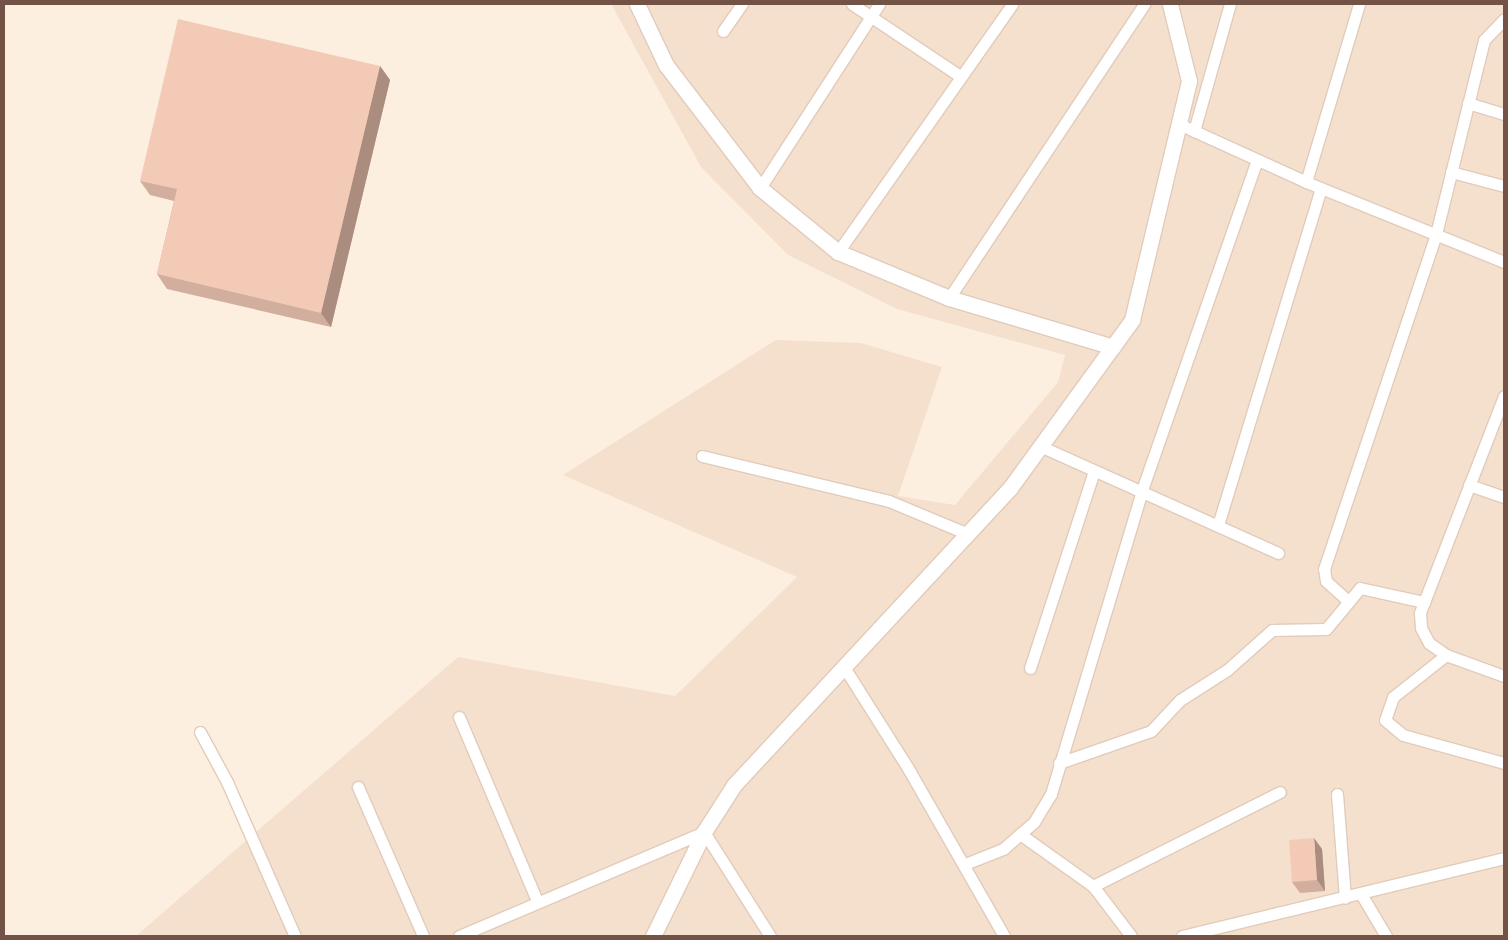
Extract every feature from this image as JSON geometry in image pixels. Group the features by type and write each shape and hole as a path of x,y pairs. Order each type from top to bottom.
{"street":[{"path":"637,4 666,65 760,188 838,252 949,298 1113,347"},
{"path":"723,30 742,4"},
{"path":"852,4 960,76"},
{"path":"760,188 879,4"},
{"path":"838,252 1012,4"},
{"path":"949,298 1144,4"},
{"path":"653,936 704,832 734,785 1010,488 1132,320 1189,82 1170,4"},
{"path":"1194,131 1230,4"},
{"path":"1306,182 1359,4"},
{"path":"1347,600 1326,581 1324,569 1436,234 1487,33 1504,19"},
{"path":"1468,103 1504,114"},
{"path":"1179,124 1306,182 1504,262"},
{"path":"965,864 994,854 1020,834 1046,804 1142,490 1257,160"},
{"path":"1451,172 1504,186"},
{"path":"1218,525 1321,188"},
{"path":"1504,396 1500,414 1469,485 1424,602 1421,628 1429,643 1446,655 1504,676"},
{"path":"1040,446 1094,471 1142,490 1278,553"},
{"path":"702,456 884,499 968,534"},
{"path":"1030,668 1094,471"},
{"path":"1469,485 1504,497"},
{"path":"1059,763 1151,731 1180,700 1227,670 1263,634 1272,630 1326,629 1347,600 1360,588 1424,602"},
{"path":"1446,655 1393,697 1386,720 1403,735 1504,763"},
{"path":"844,667 965,864 1004,936"},
{"path":"459,717 538,901"},
{"path":"200,732 227,782 295,936"},
{"path":"358,787 423,936"},
{"path":"1093,886 1280,792"},
{"path":"1337,794 1345,898"},
{"path":"459,936 704,832"},
{"path":"704,832 770,936"},
{"path":"1020,834 1093,886 1131,936"},
{"path":"1182,936 1362,894 1504,858"},
{"path":"1362,894 1386,936"}],"shaded area":[{"path":"611,4 1504,4 1504,936 136,936 458,657 675,696 797,577 563,475 776,340 861,343 942,367 898,496 955,505 1058,382 1065,355 897,309 788,255 701,167"}],"building":[{"path":"178,19 380,66 321,313 157,274 177,189 140,181"},
{"path":"1314,838 1317,880 1292,882 1289,840"}]}
